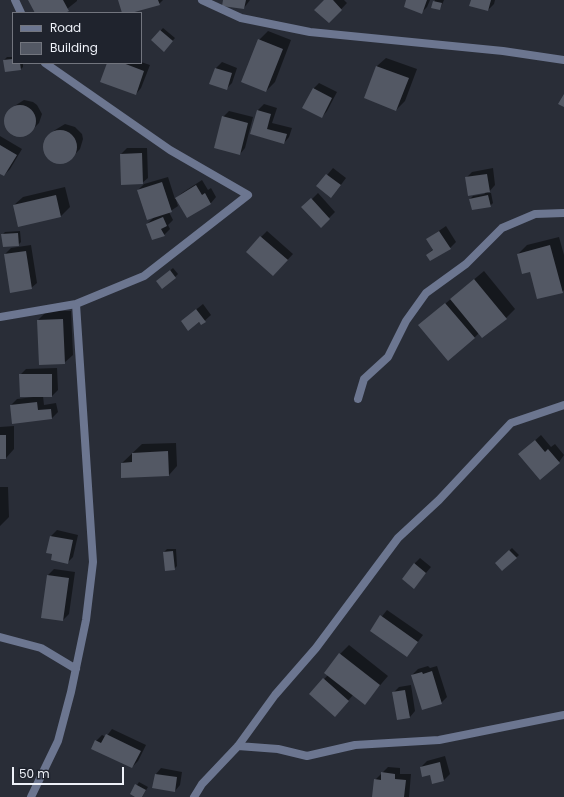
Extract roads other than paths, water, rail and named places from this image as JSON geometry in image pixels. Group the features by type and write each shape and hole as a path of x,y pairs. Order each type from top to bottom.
{"street":[{"path":"15,0 21,12"},
{"path":"202,0 241,18 310,32 503,51 564,60"},
{"path":"0,317 76,304 144,276 248,195 170,150 46,64"},
{"path":"358,400 364,379 388,357 406,321 426,293 466,264 502,228 535,214 564,213"},
{"path":"31,797 58,741 76,669 86,620 93,562 76,304"},
{"path":"194,797 202,784 238,746 275,695 316,648 398,538 439,500 511,422 564,405"},
{"path":"0,637 41,648 76,669"},
{"path":"238,746 278,749 307,756 355,745 439,740 564,716"}]}
